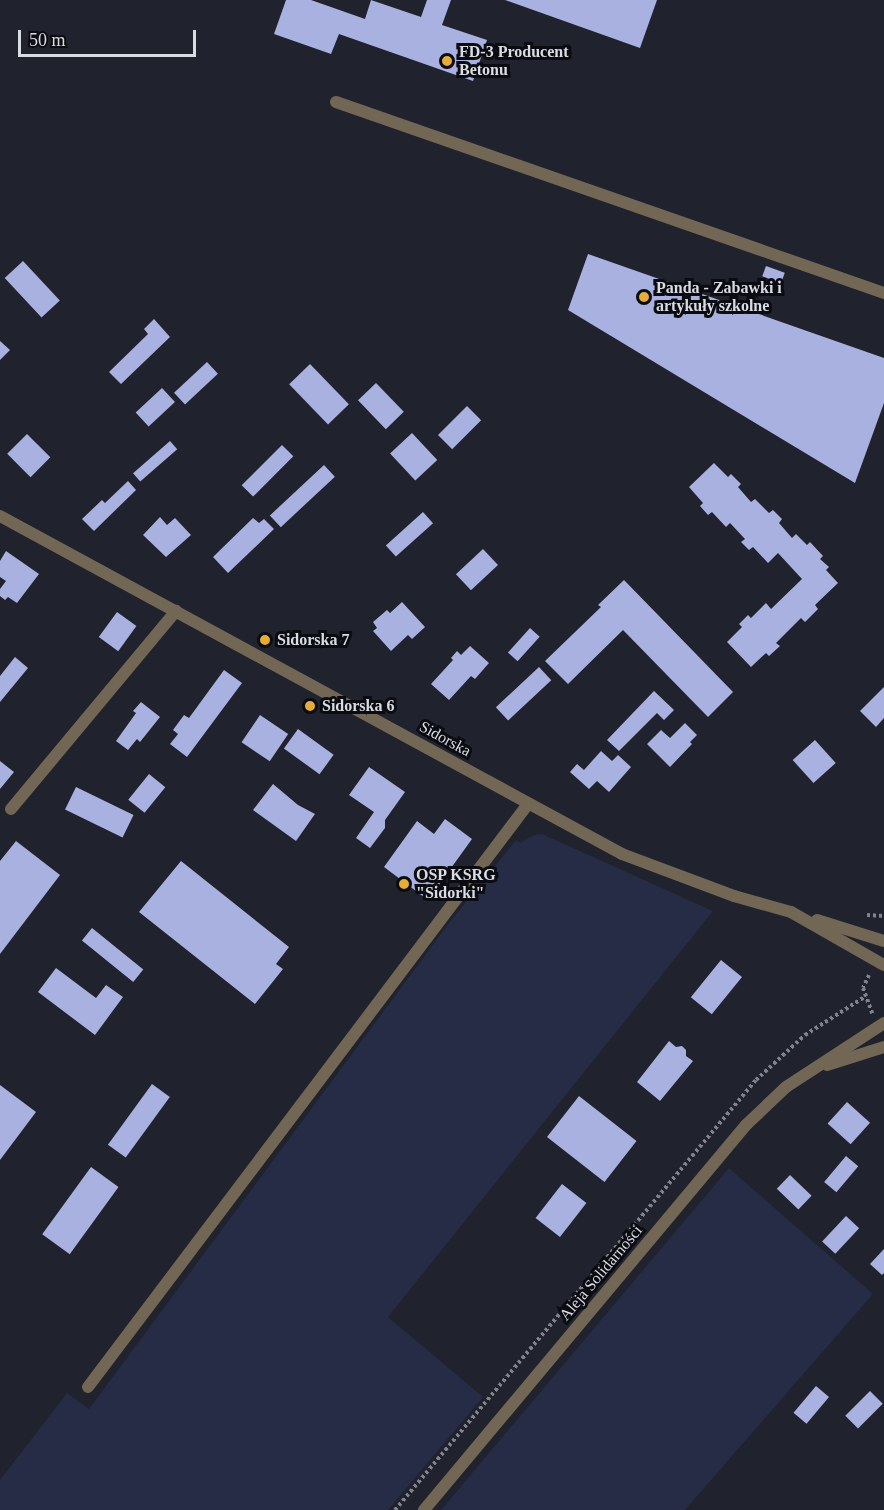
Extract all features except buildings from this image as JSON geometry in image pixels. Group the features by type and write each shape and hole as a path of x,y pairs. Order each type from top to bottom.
{"street":[{"path":"336,102 884,293"},
{"name":"Sidorska","path":"0,516 622,854 734,896 791,912 878,966"},
{"path":"11,809 176,611"},
{"path":"88,1387 528,804"},
{"path":"791,912 884,941"},
{"path":"815,1069 879,1020"},
{"path":"815,1069 884,1047"},
{"name":"Aleja Solidarności","path":"424,1510 746,1125 786,1087 815,1069"}],"path":[{"path":"878,966 863,988 879,1020"}],"shaded area":[{"path":"542,834 713,911 388,1317 483,1397 388,1510 0,1510 0,1480 67,1393 89,1409 449,923 516,840 520,843 534,835"},
{"path":"729,1168 873,1294 685,1510 441,1510"}],"place":[{"name":"FD-3 Producent Betonu","path":"447,61"},
{"name":"Panda - Zabawki i artykuły szkolne","path":"644,297"},
{"name":"Sidorska 7","path":"265,640"},
{"name":"Sidorska 6","path":"310,706"},
{"name":"OSP KSRG \"Sidorki\"","path":"404,884"}]}
